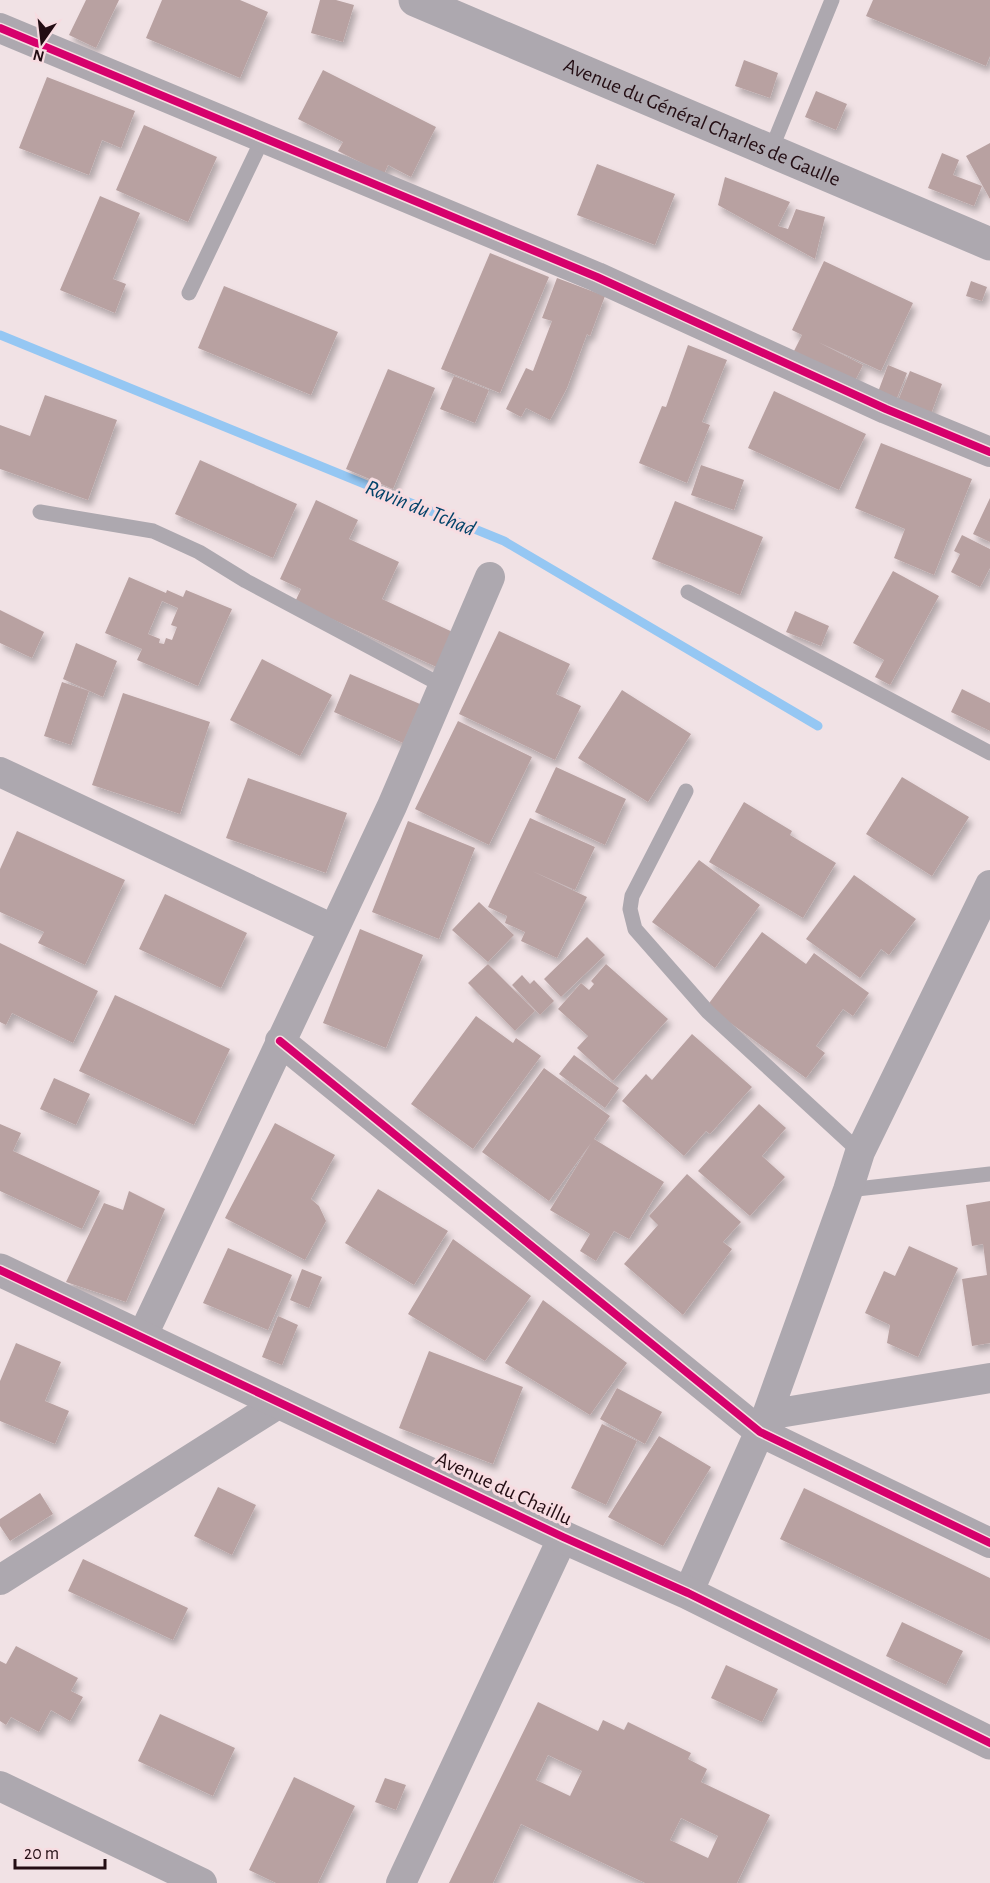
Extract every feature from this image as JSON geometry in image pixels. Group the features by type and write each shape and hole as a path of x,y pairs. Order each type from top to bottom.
{"street":[{"name":"Avenue du Général Charles de Gaulle","path":"415,0 990,244"},
{"path":"0,28 597,277 886,409 990,452"},
{"path":"142,1337 392,806 490,577"},
{"path":"0,772 333,929"},
{"path":"688,1593 764,1424 860,1152 990,885"},
{"path":"280,1041 764,1424 990,1543"},
{"name":"Avenue du Chaillu","path":"0,1270 563,1537 688,1593 990,1743"},
{"path":"764,1424 990,1378"},
{"path":"0,1580 282,1402"},
{"path":"401,1883 563,1537"},
{"path":"0,1786 202,1883"}],"lane":[{"path":"771,150 832,0"},
{"path":"189,293 263,138"},
{"path":"40,512 153,531 199,552 246,582 443,686"},
{"path":"688,592 990,753"},
{"path":"686,790 632,896 630,909 635,929 708,1012 860,1152"},
{"path":"848,1190 990,1174"}],"building":[{"path":"86,0 119,0 96,48 69,35"},
{"path":"162,0 240,0 268,12 240,78 146,38"},
{"path":"320,0 336,0 354,5 343,42 311,33"},
{"path":"873,0 990,0 990,56 986,66 866,16"},
{"path":"744,60 778,73 770,98 735,86"},
{"path":"323,70 436,127 411,177 388,165 384,174 338,151 343,142 298,119"},
{"path":"47,77 135,111 121,148 102,140 89,175 19,148"},
{"path":"816,91 847,104 836,130 805,117"},
{"path":"144,125 217,157 188,222 116,190"},
{"path":"990,143 990,199 966,156"},
{"path":"942,153 959,160 953,175 982,186 974,206 928,188"},
{"path":"597,164 675,194 655,245 577,215"},
{"path":"725,177 790,202 778,226 788,229 796,209 825,217 815,259 718,205"},
{"path":"100,196 140,213 113,279 126,284 115,313 60,290"},
{"path":"490,253 549,277 500,393 441,369"},
{"path":"824,261 913,303 881,371 818,342 863,365 855,381 794,351 802,335 792,330"},
{"path":"557,278 605,296 590,336 587,334 567,388 550,420 526,408 521,417 506,409 526,368 533,371 552,321 542,318"},
{"path":"971,281 987,287 982,301 966,296"},
{"path":"224,286 338,332 311,395 198,348"},
{"path":"688,345 727,360 702,422 710,425 687,483 639,463 662,406 666,407"},
{"path":"888,365 907,373 897,398 878,392"},
{"path":"388,369 435,388 393,489 346,469"},
{"path":"910,371 942,384 931,414 898,401"},
{"path":"454,376 489,390 475,423 440,409"},
{"path":"774,391 866,434 839,490 748,448"},
{"path":"45,395 117,420 88,500 0,469 0,425 30,436"},
{"path":"881,443 972,479 934,575 894,558 905,529 855,508"},
{"path":"200,460 297,504 273,558 175,514"},
{"path":"701,465 744,480 734,510 691,495"},
{"path":"990,498 990,542 973,534"},
{"path":"316,500 358,520 349,539 399,562 382,599 459,635 443,670 295,602 301,589 280,579"},
{"path":"675,501 763,537 740,595 652,559"},
{"path":"962,535 990,549 990,568 980,587 951,572 960,554 954,551"},
{"path":"893,571 939,596 890,685 875,677 884,660 853,643"},
{"path":"129,577 166,593 167,590 183,597 186,590 232,609 198,686 137,660 142,649 105,633","holes":["162,601 178,608 171,625 177,627 172,640 166,638 164,644 159,643 160,639 148,634"]},
{"path":"0,610 44,632 32,658 0,643"},
{"path":"795,611 829,626 821,646 786,632"},
{"path":"499,631 570,664 556,694 581,706 555,760 459,714"},
{"path":"76,643 117,661 103,697 63,679"},
{"path":"262,659 332,695 300,756 230,720"},
{"path":"350,674 420,704 403,743 334,712"},
{"path":"62,682 89,691 71,745 44,736"},
{"path":"962,689 990,703 990,731 951,712"},
{"path":"622,690 691,734 648,802 578,758"},
{"path":"123,693 210,722 180,814 92,785"},
{"path":"458,721 532,757 489,845 415,809"},
{"path":"556,767 626,799 605,845 535,812"},
{"path":"902,777 969,817 932,876 866,834"},
{"path":"248,778 347,813 326,873 226,838"},
{"path":"744,802 792,831 790,835 836,863 803,918 709,862"},
{"path":"530,818 595,847 575,890 532,871 587,897 557,958 521,941 525,932 505,923 507,916 488,907"},
{"path":"408,821 475,848 439,939 372,912"},
{"path":"17,831 125,880 85,965 38,943 44,932 0,912 0,869"},
{"path":"699,860 760,905 715,968 652,922"},
{"path":"854,875 916,919 889,955 881,949 860,978 806,939"},
{"path":"165,894 247,933 221,988 139,949"},
{"path":"479,902 514,935 488,962 452,930"},
{"path":"360,929 423,955 386,1048 323,1023"},
{"path":"762,932 806,964 814,953 869,993 853,1016 843,1009 816,1046 825,1053 806,1078 707,1006"},
{"path":"587,937 605,955 561,997 544,979"},
{"path":"0,943 98,991 73,1043 12,1013 6,1025 0,1022"},
{"path":"488,964 535,1011 515,1031 468,983"},
{"path":"606,964 668,1019 613,1081 577,1048 588,1036 558,1009 581,983 589,990 594,984 591,981"},
{"path":"522,975 530,984 534,980 554,1001 540,1015 512,985"},
{"path":"115,995 230,1049 194,1125 79,1071"},
{"path":"476,1016 513,1043 516,1038 541,1056 473,1149 411,1104"},
{"path":"692,1034 752,1087 710,1134 706,1131 684,1156 622,1101 646,1074 652,1080"},
{"path":"574,1055 619,1088 605,1108 559,1074"},
{"path":"544,1068 610,1116 594,1139 664,1182 629,1239 614,1231 596,1261 580,1251 590,1234 550,1210 591,1143 549,1201 482,1152"},
{"path":"54,1078 90,1094 76,1125 40,1109"},
{"path":"759,1104 786,1128 762,1156 785,1177 750,1216 698,1171"},
{"path":"275,1123 335,1155 311,1199 319,1206 326,1221 305,1260 225,1218"},
{"path":"0,1124 21,1133 13,1151 100,1191 82,1229 0,1191"},
{"path":"687,1174 741,1222 723,1242 732,1249 683,1315 624,1264 658,1225 649,1216"},
{"path":"378,1189 448,1231 414,1285 345,1243"},
{"path":"129,1191 165,1209 126,1302 66,1282 104,1203 123,1210"},
{"path":"990,1201 990,1343 972,1346 962,1279 987,1275 983,1244 972,1246 966,1205"},
{"path":"453,1239 531,1296 485,1361 408,1314"},
{"path":"909,1246 958,1268 918,1357 887,1343 890,1325 865,1313 884,1271 895,1276"},
{"path":"228,1248 292,1275 268,1330 203,1303"},
{"path":"302,1269 322,1277 309,1308 290,1300"},
{"path":"543,1300 627,1363 590,1415 505,1363"},
{"path":"278,1316 298,1325 282,1365 262,1357"},
{"path":"16,1343 61,1362 45,1401 69,1411 55,1444 0,1421 0,1381"},
{"path":"429,1351 523,1387 493,1464 399,1428"},
{"path":"617,1388 662,1412 645,1444 600,1419"},
{"path":"602,1424 637,1441 606,1505 571,1488"},
{"path":"659,1436 711,1467 663,1546 608,1517"},
{"path":"218,1487 256,1505 232,1555 194,1536"},
{"path":"804,1488 990,1578 990,1640 780,1539"},
{"path":"40,1493 53,1514 10,1541 0,1526 0,1519"},
{"path":"83,1559 188,1608 173,1640 68,1591"},
{"path":"902,1622 963,1651 946,1685 886,1656"},
{"path":"16,1646 78,1678 71,1691 83,1697 70,1721 51,1710 39,1732 11,1717 6,1725 0,1721 0,1661 6,1664"},
{"path":"726,1665 778,1689 762,1722 711,1698"},
{"path":"538,1702 598,1731 603,1720 624,1730 628,1722 691,1753 688,1759 707,1769 701,1782 770,1815 737,1883 645,1883 521,1824 493,1883 449,1883","holes":["548,1755 582,1771 570,1796 536,1780","681,1818 718,1836 708,1858 670,1840"]},
{"path":"160,1714 235,1748 213,1796 138,1761"},
{"path":"294,1777 355,1806 318,1883 276,1883 249,1870"},
{"path":"385,1778 406,1785 396,1810 375,1802"}],"waterway":[{"name":"Ravin du Tchad","path":"0,335 504,541 818,726"}],"cycle path":[{"path":"0,28 597,277 886,409 990,452"},
{"path":"280,1041 760,1432 990,1543"},
{"path":"0,1270 563,1537 688,1593 990,1743"}]}
